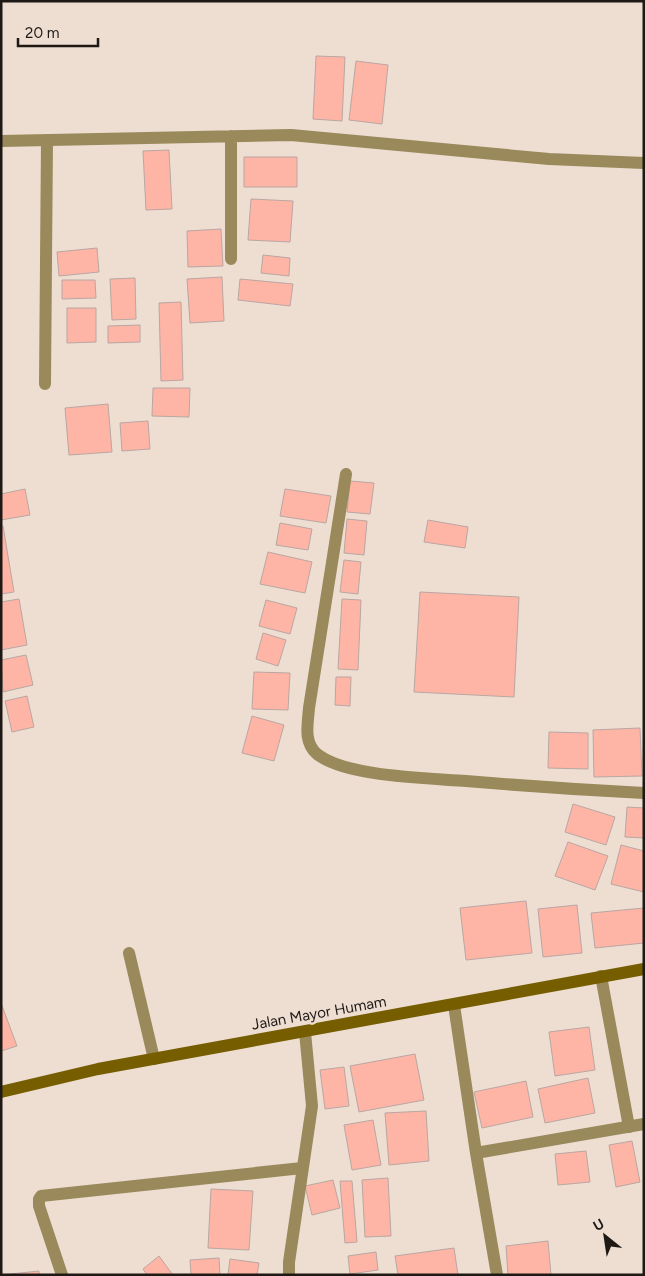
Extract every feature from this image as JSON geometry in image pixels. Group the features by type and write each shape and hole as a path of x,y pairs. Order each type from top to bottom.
{"main road":[{"name":"Jalan Mayor Humam","path":"1,1092 98,1069 644,969"}],"street":[{"path":"1,141 291,135 550,159 644,163"},
{"path":"231,136 231,259"},
{"path":"45,384 47,140"},
{"path":"346,474 309,708 307,734 310,745 317,754 352,769 394,776 568,790 644,793"},
{"path":"129,953 154,1059"},
{"path":"601,976 629,1127"},
{"path":"454,1005 476,1153 497,1275"},
{"path":"289,1275 289,1262 312,1106 305,1032"},
{"path":"476,1153 644,1124"},
{"path":"62,1275 39,1206 41,1196 302,1168"}],"building":[{"path":"316,56 345,57 342,121 313,119"},
{"path":"356,61 388,65 382,124 349,120"},
{"path":"169,150 172,209 146,210 143,151"},
{"path":"244,157 297,157 297,187 244,187"},
{"path":"251,199 293,201 290,242 248,240"},
{"path":"221,229 223,266 188,267 187,231"},
{"path":"97,248 99,272 59,276 57,252"},
{"path":"263,255 290,258 289,276 261,273"},
{"path":"222,277 224,321 190,323 187,279"},
{"path":"135,278 136,319 112,320 110,279"},
{"path":"240,279 293,284 290,306 238,300"},
{"path":"62,280 95,280 96,298 62,299"},
{"path":"181,302 183,380 161,381 159,303"},
{"path":"67,308 96,308 96,342 67,343"},
{"path":"140,325 140,342 108,343 108,326"},
{"path":"153,388 190,388 189,417 152,416"},
{"path":"108,404 112,452 69,455 65,408"},
{"path":"148,421 150,449 122,451 120,423"},
{"path":"350,481 374,483 370,514 347,512"},
{"path":"25,489 30,515 1,520 1,494"},
{"path":"285,489 331,496 326,523 280,516"},
{"path":"347,519 367,521 364,555 344,553"},
{"path":"428,520 468,527 465,548 424,542"},
{"path":"280,523 312,529 308,550 276,545"},
{"path":"1,526 3,526 14,592 1,594"},
{"path":"268,552 312,562 305,593 260,584"},
{"path":"344,560 361,562 358,594 340,592"},
{"path":"420,592 519,597 514,697 414,692"},
{"path":"19,599 27,645 1,650 1,602"},
{"path":"342,599 361,600 358,670 338,669"},
{"path":"266,600 297,608 290,634 259,626"},
{"path":"263,633 286,640 278,666 256,659"},
{"path":"26,655 33,685 3,692 1,660"},
{"path":"254,672 290,673 288,710 252,709"},
{"path":"336,677 351,677 350,706 335,705"},
{"path":"27,696 34,727 12,732 5,701"},
{"path":"252,716 284,725 274,761 242,753"},
{"path":"640,728 642,776 594,777 593,730"},
{"path":"549,732 588,733 588,769 548,768"},
{"path":"573,804 615,817 606,845 565,832"},
{"path":"627,807 644,808 644,838 625,837"},
{"path":"568,842 608,856 595,890 555,876"},
{"path":"621,845 644,851 644,892 611,884"},
{"path":"526,901 532,953 466,960 460,908"},
{"path":"577,905 582,953 543,957 538,909"},
{"path":"644,908 644,943 595,948 591,913"},
{"path":"1,1003 17,1046 1,1051"},
{"path":"589,1027 595,1070 555,1076 549,1032"},
{"path":"415,1054 424,1100 359,1112 350,1066"},
{"path":"344,1067 349,1106 325,1109 320,1070"},
{"path":"588,1078 595,1113 545,1123 538,1089"},
{"path":"526,1081 533,1117 482,1128 474,1092"},
{"path":"426,1111 429,1161 389,1165 385,1113"},
{"path":"373,1120 381,1165 352,1170 344,1125"},
{"path":"632,1141 640,1182 616,1187 609,1145"},
{"path":"586,1151 590,1182 558,1185 555,1154"},
{"path":"388,1178 391,1236 365,1237 362,1180"},
{"path":"333,1180 340,1208 312,1215 305,1186"},
{"path":"340,1181 352,1181 357,1242 345,1243"},
{"path":"211,1189 253,1191 249,1250 208,1248"},
{"path":"548,1241 551,1275 508,1275 506,1246"},
{"path":"454,1248 458,1275 398,1275 395,1256"},
{"path":"376,1252 378,1270 350,1274 348,1256"},
{"path":"159,1256 173,1275 147,1275 143,1269"},
{"path":"219,1258 220,1275 191,1275 190,1260"},
{"path":"230,1259 259,1263 257,1275 228,1275"},
{"path":"39,1271 39,1275 1,1275"}]}
